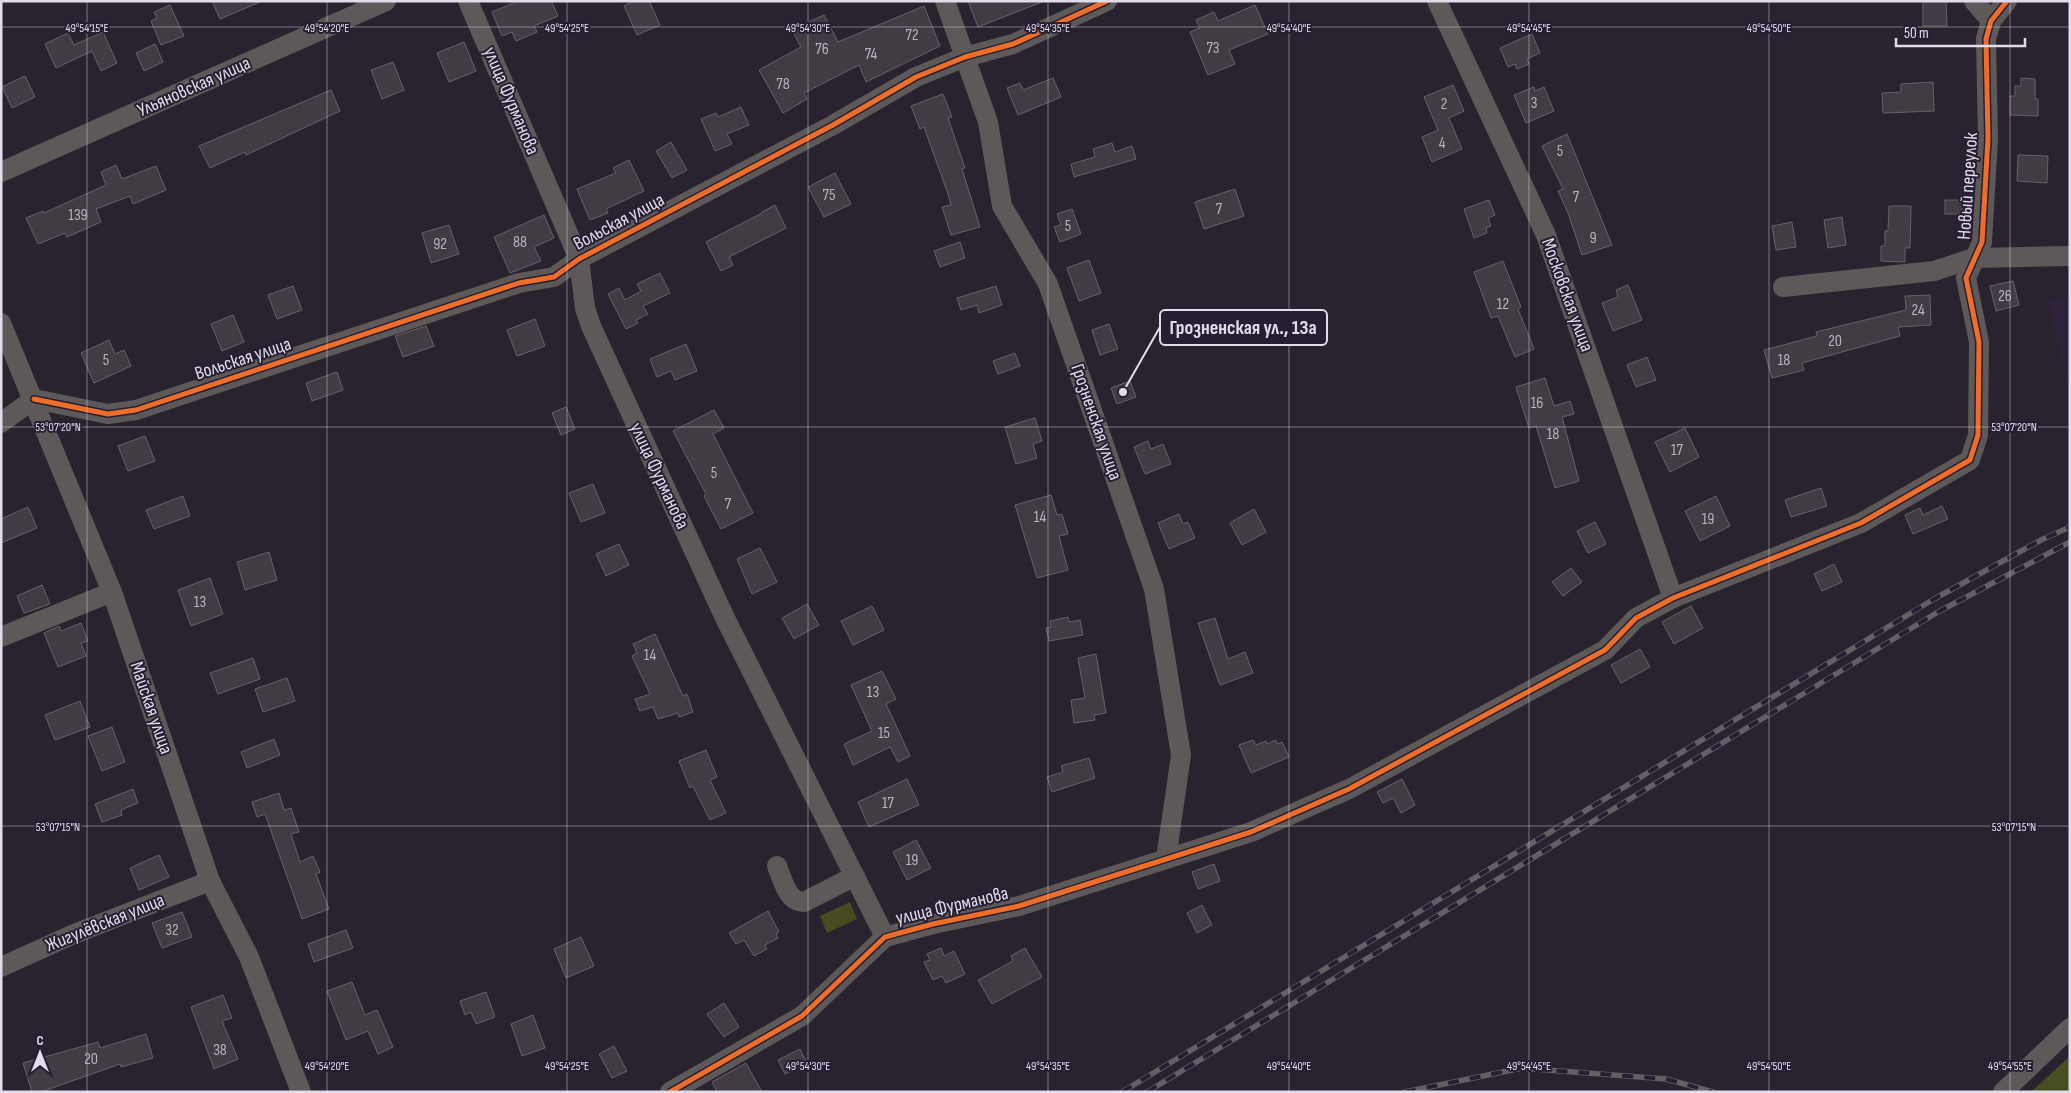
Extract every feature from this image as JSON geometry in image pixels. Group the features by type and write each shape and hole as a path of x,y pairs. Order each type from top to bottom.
{"street":[{"name":"Ульяновская улица","path":"1,172 386,1"},
{"name":"улица Фурманова","path":"468,1 579,259 585,308 591,326 724,616 885,937"},
{"name":"Грозненская улица","path":"945,1 988,122 1002,206 1048,284 1154,589 1181,755 1166,859"},
{"name":"Вольская улица","path":"34,399 108,414 136,410 519,283 554,278 579,259 833,125 916,77 965,57 1013,44 1107,1"},
{"name":"Московская улица","path":"1437,1 1546,236 1673,598"},
{"path":"1974,1 1991,21"},
{"name":"Новый переулок","path":"1673,598 1861,524 1970,460 1978,435 1979,342 1966,278 1982,242 1988,139 1986,39 1991,21 2007,1"},
{"name":"Новый переулок","path":"1783,287 1934,271 1974,258 2070,256"},
{"name":"Майская улица","path":"1,323 34,399 112,592 210,881 249,957 301,1092"},
{"path":"1,423 34,399"},
{"path":"1,637 112,592"},
{"name":"улица Фурманова","path":"670,1092 802,1016 885,937 933,924 1019,906 1251,832 1349,789 1605,650 1636,618 1673,598"},
{"path":"777,866 791,898 796,902 804,902 855,876"},
{"name":"Жигулёвская улица","path":"1,967 74,934 210,881"},
{"path":"2003,1092 2070,1028"}],"shaded area":[{"path":"2070,295 2070,388 2068,388 2048,300"}],"green space":[{"path":"850,902 857,919 827,933 820,916"},
{"path":"2070,1056 2070,1092 2031,1092"}],"building":[{"path":"212,1 262,1 220,19"},
{"path":"518,1 551,1 558,16 534,26 537,32 516,41 512,32 502,36 492,12"},
{"path":"634,1 649,1 660,25 637,35 624,6"},
{"path":"968,1 1042,1 1042,2 978,27"},
{"path":"1923,1 1946,1 1947,26 1923,26"},
{"path":"170,5 184,36 161,45 151,21 157,18 154,12"},
{"path":"1255,5 1268,34 1229,50 1235,64 1208,75 1190,32 1200,28 1196,20 1214,12 1218,21"},
{"path":"924,6 940,46 866,82 859,65 804,93 807,99 783,113 759,70 801,47 792,30 824,15 838,42"},
{"path":"103,32 117,63 101,71 92,51 56,68 45,44 68,33 74,45"},
{"path":"1532,34 1540,53 1527,59 1529,64 1517,69 1515,64 1508,67 1500,48"},
{"path":"464,42 476,71 449,82 437,53"},
{"path":"155,44 163,62 144,71 136,53"},
{"path":"393,62 404,90 382,99 371,70"},
{"path":"25,76 35,97 12,108 2,87"},
{"path":"1053,78 1061,97 1018,115 1007,88 1020,83 1023,90"},
{"path":"2021,78 2035,79 2035,99 2038,99 2038,116 2010,115 2010,96 2015,96 2015,86 2021,86"},
{"path":"1933,82 1934,111 1883,113 1882,93 1901,92 1901,84"},
{"path":"1453,85 1464,111 1449,118 1462,149 1432,162 1422,137 1438,130 1424,97"},
{"path":"1534,87 1535,91 1544,87 1554,111 1526,123 1514,95"},
{"path":"331,90 340,111 246,155 245,152 210,168 199,146"},
{"path":"943,94 952,117 948,118 965,168 962,169 980,227 951,235 942,207 951,205 948,194 924,127 920,129 911,106"},
{"path":"741,107 749,125 727,134 732,144 715,151 701,119 716,113 718,117"},
{"path":"1567,134 1612,245 1582,255 1568,213 1558,191 1563,189 1542,146"},
{"path":"671,142 687,170 672,178 656,151"},
{"path":"1112,143 1115,152 1132,146 1136,159 1074,177 1071,164 1095,157 1093,149"},
{"path":"2018,155 2048,156 2047,183 2017,181"},
{"path":"629,160 644,191 606,209 608,213 590,220 577,189 616,173 613,168"},
{"path":"116,165 122,179 156,166 166,190 133,204 130,196 96,209 101,222 67,237 65,233 38,244 26,218 43,211 44,213 106,185 101,172"},
{"path":"835,173 851,204 824,217 808,187"},
{"path":"1235,189 1244,216 1204,229 1195,202"},
{"path":"1489,200 1495,215 1488,218 1491,226 1486,228 1487,233 1474,238 1464,209"},
{"path":"1945,200 1963,200 1963,214 1945,214"},
{"path":"775,205 786,228 729,257 733,265 721,271 706,242"},
{"path":"1889,206 1911,206 1910,248 1905,248 1905,262 1881,261 1881,246 1885,246 1885,231 1888,231"},
{"path":"1072,209 1081,234 1060,242 1054,227 1061,225 1057,214"},
{"path":"544,215 554,238 534,247 541,261 510,273 494,237"},
{"path":"1842,217 1846,245 1828,248 1824,220"},
{"path":"1792,222 1796,247 1776,250 1772,226"},
{"path":"449,225 459,254 431,263 422,233"},
{"path":"960,242 965,258 940,267 934,251"},
{"path":"1089,260 1101,293 1079,301 1067,268"},
{"path":"1503,261 1521,307 1518,309 1534,349 1515,357 1498,316 1491,318 1474,272"},
{"path":"660,273 670,293 643,306 648,314 636,320 638,323 626,329 608,294 619,288 625,300 641,291 637,284"},
{"path":"2013,281 2019,305 1996,311 1990,286"},
{"path":"1628,285 1642,320 1613,331 1602,303 1618,297 1616,290"},
{"path":"293,286 302,310 277,319 268,295"},
{"path":"996,286 1002,305 979,313 977,305 961,310 957,298"},
{"path":"1930,295 1931,325 1898,327 1900,336 1802,363 1804,370 1772,378 1764,350 1817,336 1816,332 1906,310 1905,296"},
{"path":"233,315 244,342 222,351 211,324"},
{"path":"535,319 545,346 517,356 507,330"},
{"path":"1109,324 1118,349 1100,355 1092,330"},
{"path":"426,326 434,346 403,357 395,336"},
{"path":"109,340 115,354 124,350 131,366 94,383 81,353"},
{"path":"686,344 697,371 675,380 671,371 657,377 650,359"},
{"path":"1015,353 1020,366 998,374 993,361"},
{"path":"1647,357 1656,380 1636,387 1627,365"},
{"path":"337,372 343,390 312,401 306,383"},
{"path":"1545,378 1554,406 1570,401 1574,414 1562,417 1579,481 1555,488 1536,426 1529,428 1516,387"},
{"path":"1130,381 1136,397 1117,404 1111,388"},
{"path":"566,407 575,429 561,435 552,413"},
{"path":"714,410 724,428 713,434 753,513 721,529 704,496 706,494 673,431"},
{"path":"1035,418 1042,441 1033,444 1037,458 1016,464 1005,427"},
{"path":"1685,428 1699,457 1670,472 1655,442"},
{"path":"145,436 155,461 128,471 118,446"},
{"path":"1148,441 1151,449 1163,444 1171,464 1145,474 1134,447"},
{"path":"593,484 605,513 581,522 569,493"},
{"path":"1821,488 1827,506 1791,517 1785,500"},
{"path":"1051,495 1057,515 1062,514 1068,534 1059,536 1068,570 1037,578 1015,505"},
{"path":"183,496 190,516 154,529 146,510"},
{"path":"1716,496 1730,526 1700,541 1685,511"},
{"path":"1942,506 1948,519 1913,534 1905,515 1920,508 1923,515"},
{"path":"28,507 37,528 1,543 1,519"},
{"path":"1254,509 1266,532 1242,545 1230,523"},
{"path":"1179,514 1183,524 1188,522 1195,538 1169,549 1158,523"},
{"path":"1595,522 1606,544 1588,553 1577,531"},
{"path":"619,544 629,565 606,576 596,554"},
{"path":"760,548 777,582 752,594 737,559"},
{"path":"269,552 277,580 245,590 237,562"},
{"path":"1834,564 1842,582 1822,591 1814,574"},
{"path":"1571,568 1582,582 1563,596 1552,582"},
{"path":"210,578 223,614 191,626 178,590"},
{"path":"42,585 50,604 24,613 17,596"},
{"path":"807,604 819,625 794,639 782,618"},
{"path":"872,606 884,630 853,645 841,621"},
{"path":"1691,606 1703,628 1674,644 1662,622"},
{"path":"1068,617 1069,622 1080,620 1083,635 1049,641 1046,628 1051,627 1050,621"},
{"path":"1215,618 1228,659 1245,652 1253,673 1220,685 1198,623"},
{"path":"81,623 88,641 81,643 86,656 58,667 44,633 59,626 61,631"},
{"path":"655,634 683,696 687,694 693,712 679,717 678,713 658,719 653,707 640,711 635,699 650,694 632,656 637,653 633,644"},
{"path":"1640,649 1650,667 1621,683 1611,665"},
{"path":"1096,654 1106,713 1094,715 1095,720 1074,723 1071,700 1085,698 1078,658"},
{"path":"253,658 260,679 218,694 210,673"},
{"path":"882,671 896,699 886,704 910,756 898,762 890,747 853,765 844,744 872,731 851,685"},
{"path":"287,678 295,701 263,712 255,689"},
{"path":"80,701 90,727 55,740 45,715"},
{"path":"112,727 125,762 102,771 88,736"},
{"path":"274,739 280,755 247,768 241,752"},
{"path":"1253,740 1256,745 1266,741 1267,744 1276,740 1277,744 1282,742 1289,757 1251,773 1239,745"},
{"path":"706,750 717,777 710,780 726,813 710,820 693,786 690,788 679,761"},
{"path":"1089,758 1095,778 1052,792 1047,777 1063,772 1061,766"},
{"path":"907,779 919,805 869,827 858,802"},
{"path":"1402,779 1415,805 1401,813 1393,798 1383,803 1377,792"},
{"path":"133,789 138,803 121,810 122,815 102,822 95,804"},
{"path":"279,793 284,810 291,808 299,832 291,834 300,862 313,856 320,872 316,874 329,909 302,919 265,814 257,817 252,802"},
{"path":"916,840 931,868 907,880 893,852"},
{"path":"159,855 169,877 139,890 130,868"},
{"path":"1214,864 1220,881 1198,889 1192,872"},
{"path":"1202,905 1212,925 1197,933 1187,913"},
{"path":"768,911 779,932 776,934 778,938 765,945 767,949 754,956 744,940 736,944 729,933"},
{"path":"182,912 192,937 162,948 152,923"},
{"path":"346,930 353,948 314,962 308,944"},
{"path":"581,937 594,966 566,978 554,949"},
{"path":"941,948 944,956 954,951 965,974 946,983 942,976 933,980 924,962 930,960 927,954"},
{"path":"1025,948 1042,977 992,1004 978,980 1013,961 1011,956"},
{"path":"352,982 365,1015 377,1010 393,1047 378,1054 368,1031 346,1040 327,991"},
{"path":"486,992 495,1017 476,1024 471,1012 465,1015 460,1001"},
{"path":"223,995 232,1018 222,1021 238,1059 214,1069 191,1007"},
{"path":"724,1003 739,1027 724,1037 707,1014"},
{"path":"533,1015 545,1048 522,1056 511,1024"},
{"path":"146,1034 153,1058 121,1067 120,1064 41,1092 32,1092 23,1063 98,1042 100,1048"},
{"path":"614,1046 627,1071 612,1078 599,1054"},
{"path":"800,1049 807,1063 785,1074 778,1060"},
{"path":"746,1063 762,1092 717,1092 712,1082"}],"railway":[{"path":"1122,1092 1934,599 2041,540 2070,527"},
{"path":"1147,1092 1938,612 2070,542"},
{"path":"1405,1092 1522,1068 1666,1079 1713,1092"}],"cycle path":[{"path":"34,399 108,414 136,410 519,283 554,277 579,259 833,125 916,77 965,57 1013,44 1107,1"},
{"path":"670,1092 802,1016 885,937 933,924 1019,906 1251,832 1349,789 1605,650 1636,618 1673,598 1861,523 1970,460 1978,435 1979,342 1966,278 1982,242 1988,139 1986,39 1991,21 2007,1"}],"place":[{"name":"Грозненская ул., 13а","path":"1123,392"}]}
